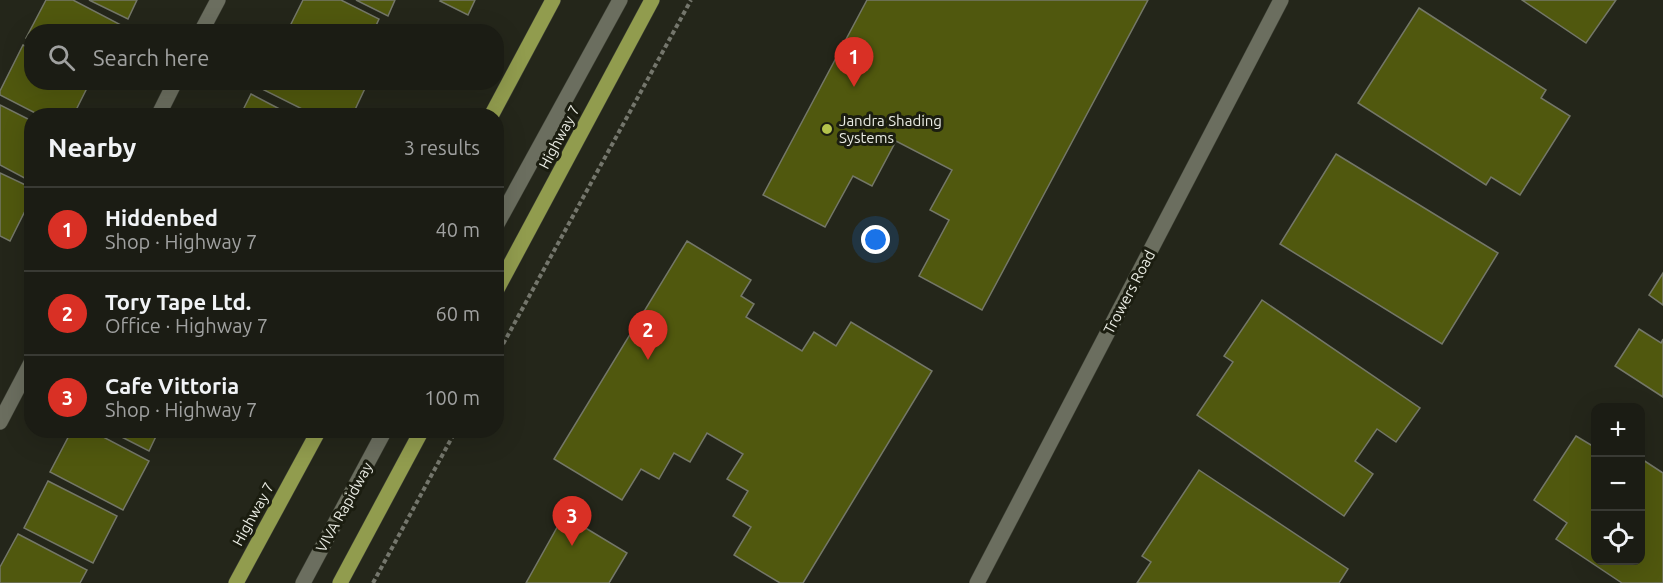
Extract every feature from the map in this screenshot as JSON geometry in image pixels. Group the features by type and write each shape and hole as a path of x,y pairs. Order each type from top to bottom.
{"main road":[{"path":"495,108 554,0"},
{"name":"Highway 7","path":"504,276 652,0"},
{"name":"Highway 7","path":"236,583 315,438"},
{"path":"340,583 418,438"}],"street":[{"path":"205,24 218,0"},
{"path":"504,211 620,0"},
{"name":"Trowers Road","path":"977,583 1281,0"},
{"path":"162,108 171,90"},
{"path":"0,422 24,376"},
{"name":"VIVA Rapidway","path":"303,583 381,438"}],"path":[{"path":"504,342 692,0"},
{"path":"372,583 452,438"}],"building":[{"path":"46,0 73,0 119,24 33,24"},
{"path":"89,0 137,0 128,19"},
{"path":"303,0 341,0 379,19 377,24 291,24"},
{"path":"356,0 395,0 388,16"},
{"path":"441,0 475,0 468,15"},
{"path":"867,0 1148,0 982,310 919,276 949,220 930,210 952,170 896,141 872,186 853,176 825,227 763,195"},
{"path":"1522,0 1616,0 1586,43"},
{"path":"1419,8 1546,90 1541,98 1570,116 1520,195 1491,177 1486,185 1358,103"},
{"path":"23,45 24,90 86,90 77,108 25,108 0,95"},
{"path":"264,90 364,90 356,108 300,108"},
{"path":"251,94 278,108 244,108"},
{"path":"0,105 24,117 24,178 0,165"},
{"path":"1336,154 1498,253 1442,344 1280,244"},
{"path":"0,173 24,184 24,213 10,241 0,236"},
{"path":"687,241 751,280 741,296 754,304 746,317 802,351 814,332 836,346 851,322 932,371 803,583 780,583 734,555 751,527 733,516 748,491 727,479 743,454 707,433 690,462 674,453 659,479 641,469 622,500 554,459"},
{"path":"1663,273 1663,305 1649,295"},
{"path":"1262,300 1420,408 1396,442 1377,429 1355,461 1373,474 1344,516 1197,415 1233,362 1224,356"},
{"path":"1639,329 1661,343 1663,339 1663,397 1615,366"},
{"path":"1576,436 1591,445 1591,562 1556,539 1567,523 1534,500"},
{"path":"68,438 105,438 149,461 123,510 50,472"},
{"path":"124,438 155,438 149,451"},
{"path":"1645,461 1663,473 1663,583 1622,583 1595,565 1645,565"},
{"path":"1199,470 1348,569 1339,583 1137,583 1151,562 1142,556"},
{"path":"48,481 117,516 93,563 24,528"},
{"path":"564,515 627,553 609,583 526,583"},
{"path":"18,534 87,570 80,583 0,583 0,567"}],"place":[{"name":"Hiddenbed","path":"854,87"},
{"name":"Jandra Shading Systems","path":"827,129"},
{"name":"Tory Tape Ltd.","path":"648,360"},
{"name":"Cafe Vittoria","path":"572,546"}]}
